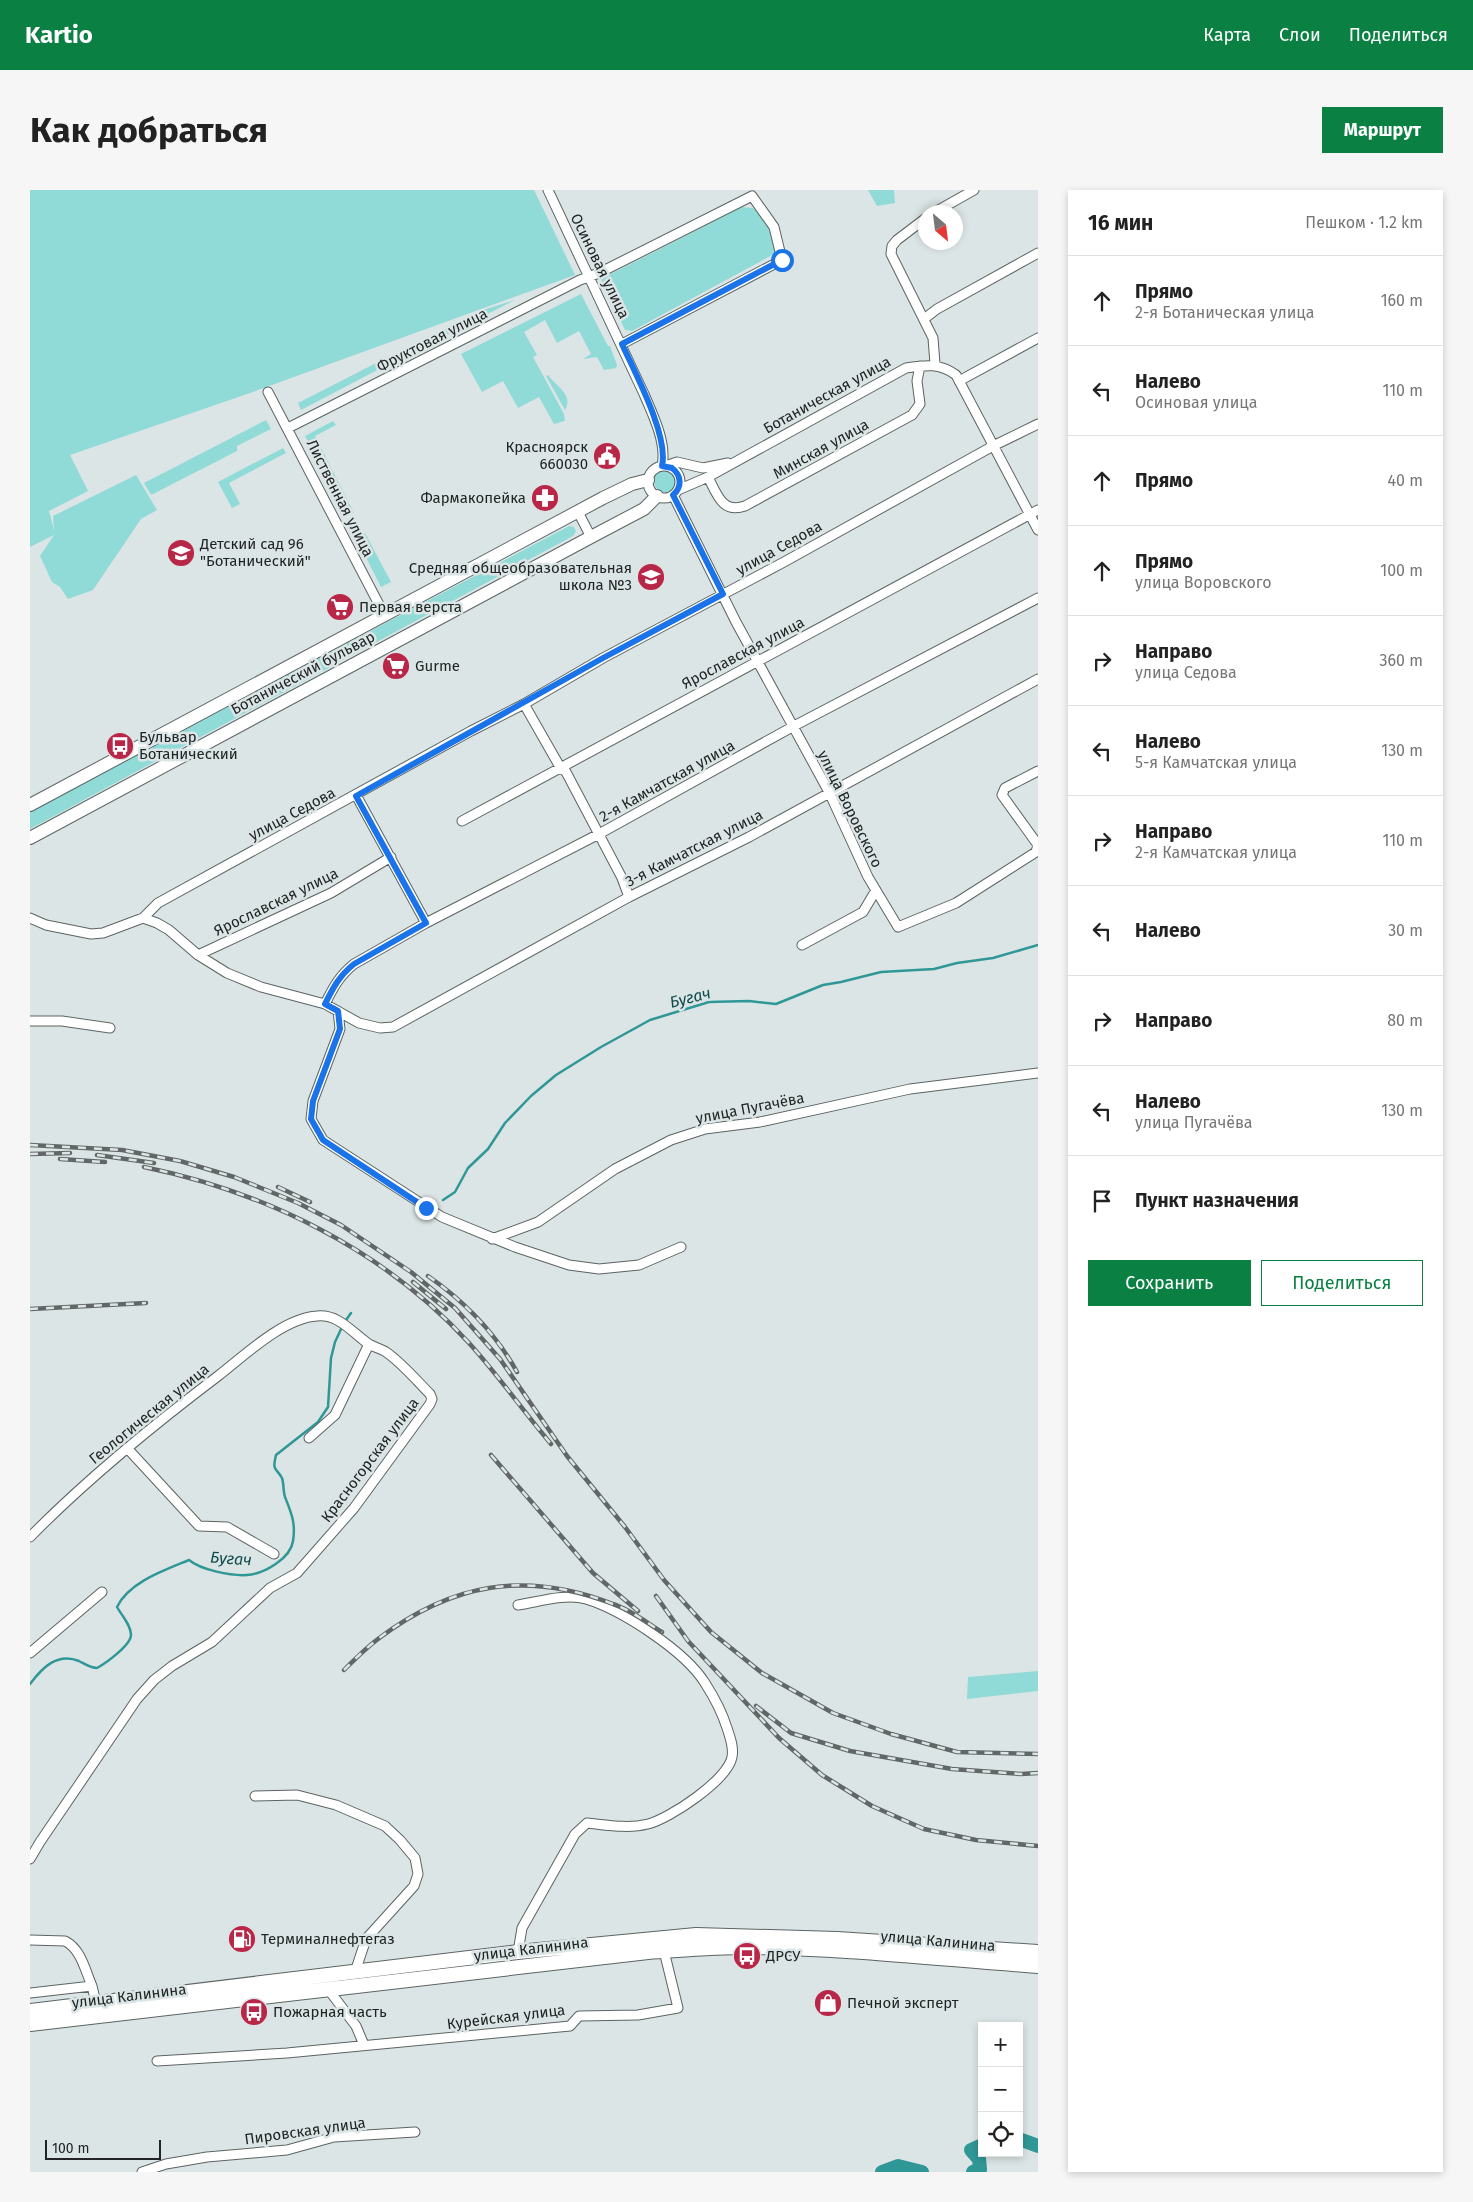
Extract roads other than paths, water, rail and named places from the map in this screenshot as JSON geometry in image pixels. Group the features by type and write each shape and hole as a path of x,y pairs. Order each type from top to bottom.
{"main road":[{"name":"улица Калинина","path":"30,2024 228,1994 356,1972 518,1952 696,1935 837,1939 1038,1952"},
{"name":"улица Калинина","path":"228,1994 328,1989 664,1951 736,1947 810,1949 1038,1966"},
{"name":"улица Калинина","path":"30,2011 96,2004 179,2000"}],"street":[{"name":"Осиновая улица","path":"548,190 622,344 655,420 664,456 664,466"},
{"path":"947,205 974,190"},
{"name":"Фруктовая улица","path":"288,428 580,280 590,277 752,196 774,227 782,260 622,344"},
{"path":"918,225 892,246 891,254 893,261 933,338 935,364 947,368 956,375 993,446 1034,512 1038,530"},
{"path":"924,319 937,308 1038,253"},
{"path":"959,381 1038,338"},
{"name":"Ботаническая улица","path":"675,493 708,477 906,368 935,364"},
{"name":"Минская улица","path":"708,477 724,504 732,509 745,506 912,415 920,404 918,381 920,366"},
{"name":"Лиственная улица","path":"268,392 385,616"},
{"name":"улица Седова","path":"143,918 158,903 356,796 471,731 524,704 595,662 993,446 1038,424"},
{"name":"Ботаническая улица","path":"664,466 677,462 703,468 736,461"},
{"path":"664,466 672,468 678,474 680,482 675,493 665,498 657,496 651,491 648,480 653,471 664,466"},
{"name":"Ботанический бульвар","path":"30,805 578,512 632,484 648,480"},
{"name":"улица Воровского","path":"675,493 723,594 829,792 868,877 898,927 956,903 1036,852 1038,845 1002,795 1005,788 1038,771"},
{"name":"Ботанический бульвар","path":"30,838 592,538 644,509 657,496"},
{"path":"578,512 592,538"},
{"name":"Ярославская улица","path":"462,821 1034,512"},
{"name":"2-я Камчатская улица","path":"325,1004 334,985 343,973 354,964 426,923 599,834 794,726 1038,598"},
{"name":"3-я Камчатская улица","path":"143,918 169,930 198,955 227,973 260,987 325,1004 359,1023 380,1028 392,1027 629,897 749,837 1038,679"},
{"path":"524,704 560,767 566,772 599,834 629,897"},
{"path":"356,796 381,845 390,856 426,923"},
{"name":"Ярославская улица","path":"198,955 331,893 390,856"},
{"path":"802,945 863,912 876,890"},
{"path":"30,918 46,925 91,934 103,933 143,918"},
{"path":"338,1011 340,1029 313,1101 311,1119 323,1140 442,1217 492,1239 569,1265 599,1269 639,1265 680,1247"},
{"path":"30,1021 62,1021 110,1028"},
{"name":"улица Пугачёва","path":"492,1239 538,1222 616,1169 672,1140 706,1129 760,1122 910,1089 1038,1073"},
{"name":"Красногорская улица","path":"30,1859 137,1699 154,1680 172,1666 212,1642 270,1588 297,1573 354,1508 430,1404 432,1399 430,1394 394,1358 385,1351 369,1344 350,1328 333,1318 318,1316 294,1322"},
{"name":"Геологическая улица","path":"30,1537 62,1504 127,1448 265,1340 294,1322"},
{"path":"309,1438 336,1415 369,1344"},
{"path":"127,1448 199,1526 227,1527 274,1554"},
{"path":"30,1653 102,1592"},
{"path":"518,1605 564,1598 584,1598 640,1624 681,1658 704,1682 723,1716 732,1744 732,1758 729,1766 712,1785 673,1812 648,1824 621,1827 587,1823 575,1834 522,1928 518,1952"},
{"path":"255,1796 297,1795 336,1805 385,1826 415,1858 418,1874 414,1886 366,1939 356,1972"},
{"path":"30,1940 65,1941 70,1944 78,1953 92,1986 96,2004"},
{"name":"Курейская улица","path":"157,2061 287,2053 570,2026 579,2016 638,2015 678,2008 664,1951"},
{"path":"30,1993 92,1986"},
{"path":"328,1989 356,2026 364,2045"},
{"name":"Пировская улица","path":"142,2172 166,2164 207,2157 287,2150 334,2137 415,2132"}],"waterway":[{"name":"Бугач","path":"443,1200 455,1192 468,1168 488,1149 505,1123 531,1096 556,1075 650,1020 709,1002 749,1001 776,1004 823,985 881,972 934,969 957,963 993,958 1038,945"},
{"path":"346,1320 351,1313"},
{"name":"Бугач","path":"30,1684 45,1667 57,1660 71,1659 97,1668 117,1653 127,1644 131,1635 128,1624 117,1607 123,1598 139,1584 169,1568 189,1560 194,1564 216,1572 247,1575 261,1572 282,1559 291,1547 294,1535 291,1513 284,1495 282,1478 275,1469 276,1455 318,1422 328,1407 331,1358 335,1342 342,1327"},
{"path":"1023,2140 1038,2146"},
{"path":"973,2172 980,2169 979,2159 971,2150 978,2147"},
{"path":"882,2172 898,2166 922,2172"}],"railway":[{"path":"30,1145 122,1150 180,1161 234,1177 298,1203 341,1225 411,1272 455,1308 500,1359 567,1456 625,1527 664,1580 711,1632 762,1673 833,1713 891,1734 957,1752 1038,1754"},
{"path":"30,1154 70,1153"},
{"path":"97,1155 154,1163"},
{"path":"60,1159 105,1162"},
{"path":"144,1167 190,1178 278,1209 361,1253 400,1280 436,1310 469,1343 551,1444"},
{"path":"278,1187 310,1202"},
{"path":"428,1276 454,1296 478,1319 499,1344 517,1372"},
{"path":"413,1282 446,1309"},
{"path":"30,1309 146,1303"},
{"path":"491,1455 593,1573 638,1611"},
{"path":"344,1670 374,1642 406,1620 434,1605 462,1594 491,1588 520,1585 550,1587 581,1593 620,1607 662,1632"},
{"path":"656,1596 688,1641 779,1738 822,1775 872,1806 924,1829 976,1840 1038,1846"},
{"path":"756,1706 791,1733 850,1751 952,1769 1021,1774 1038,1773"}],"place":[{"name":"Красноярск 660030","path":"607,456"},
{"name":"Фармакопейка","path":"545,498"},
{"name":"Детский сад 96 \"Ботанический\"","path":"181,553"},
{"name":"Средняя общеобразовательная школа №3","path":"651,577"},
{"name":"Первая верста","path":"340,607"},
{"name":"Gurme","path":"396,666"},
{"name":"Бульвар Ботанический","path":"120,746"},
{"name":"Терминалнефтегаз","path":"242,1939"},
{"name":"ДРСУ","path":"747,1956"},
{"name":"Печной эксперт","path":"828,2003"},
{"name":"Пожарная часть","path":"254,2012"}]}
